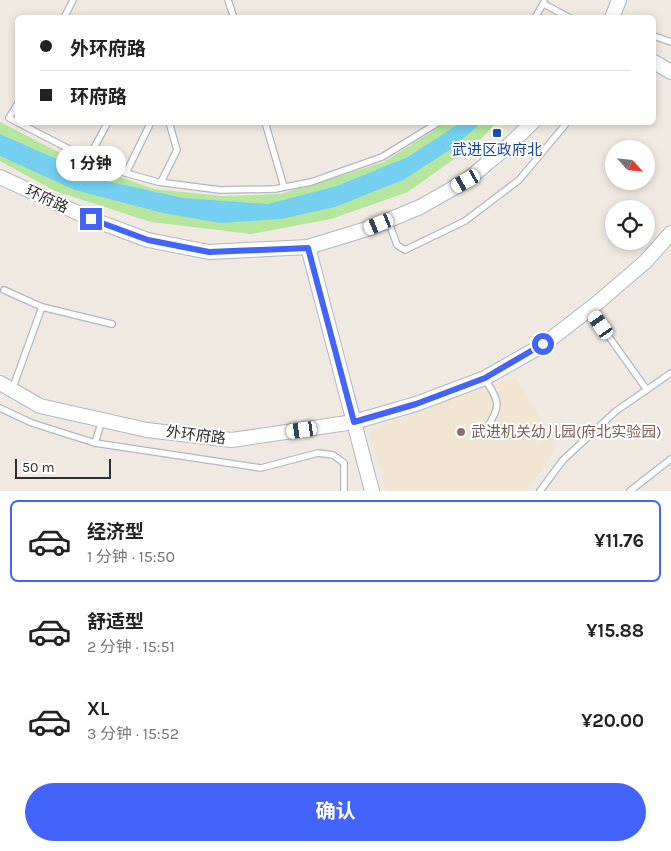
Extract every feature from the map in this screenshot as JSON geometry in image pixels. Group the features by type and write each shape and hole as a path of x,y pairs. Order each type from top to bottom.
{"street":[{"path":"613,15 620,0"},
{"path":"656,63 671,72"},
{"name":"环府路","path":"0,177 91,219 148,240 209,252 308,248 420,207 466,181 531,125"},
{"name":"外环府路","path":"6,387 40,406 146,430 232,440 354,422 416,404 485,378 543,344 589,309 645,262 671,233"},
{"path":"308,248 372,491"}],"lane":[{"path":"66,15 74,0"},
{"path":"228,0 233,15"},
{"path":"537,15 544,2 565,15"},
{"path":"656,37 671,42"},
{"path":"15,107 9,118 15,121"},
{"path":"22,125 104,167 161,182 220,190 275,189 311,182 382,157 434,125"},
{"path":"88,159 106,125"},
{"path":"126,173 150,125"},
{"path":"161,182 177,150 170,125"},
{"path":"266,125 284,187"},
{"path":"388,220 397,244 405,250 465,221 519,180 565,125"},
{"path":"4,290 42,307 112,324"},
{"path":"6,387 42,307"},
{"path":"589,309 647,390"},
{"path":"540,491 563,460 616,411 671,373"},
{"path":"485,378 498,400 497,412 487,428"},
{"path":"0,408 32,423 95,443 261,468 318,453 333,454 344,463 344,491"},
{"path":"95,443 102,420"},
{"path":"630,491 671,459"}],"shaded area":[{"name":"武进机关幼儿园(府北实验园)","path":"515,377 557,445 527,491 386,491 370,437 374,428"}],"green space":[{"path":"0,122 78,162 154,189 224,196 281,194 384,162 442,125 494,125 479,141 408,192 331,219 251,234 151,222 55,191 0,161"}],"water":[{"path":"457,125 479,125 451,149 403,180 335,207 281,219 220,223 163,213 75,190 0,156 0,134 106,181 183,198 268,204 337,186 408,157"}],"place":[{"name":"武进区政府北","path":"497,133"},
{"name":"武进机关幼儿园(府北实验园)","path":"461,432"}],"route":[{"path":"91,219 148,240 209,252 308,248 354,422 416,404 485,378 543,344"}]}
